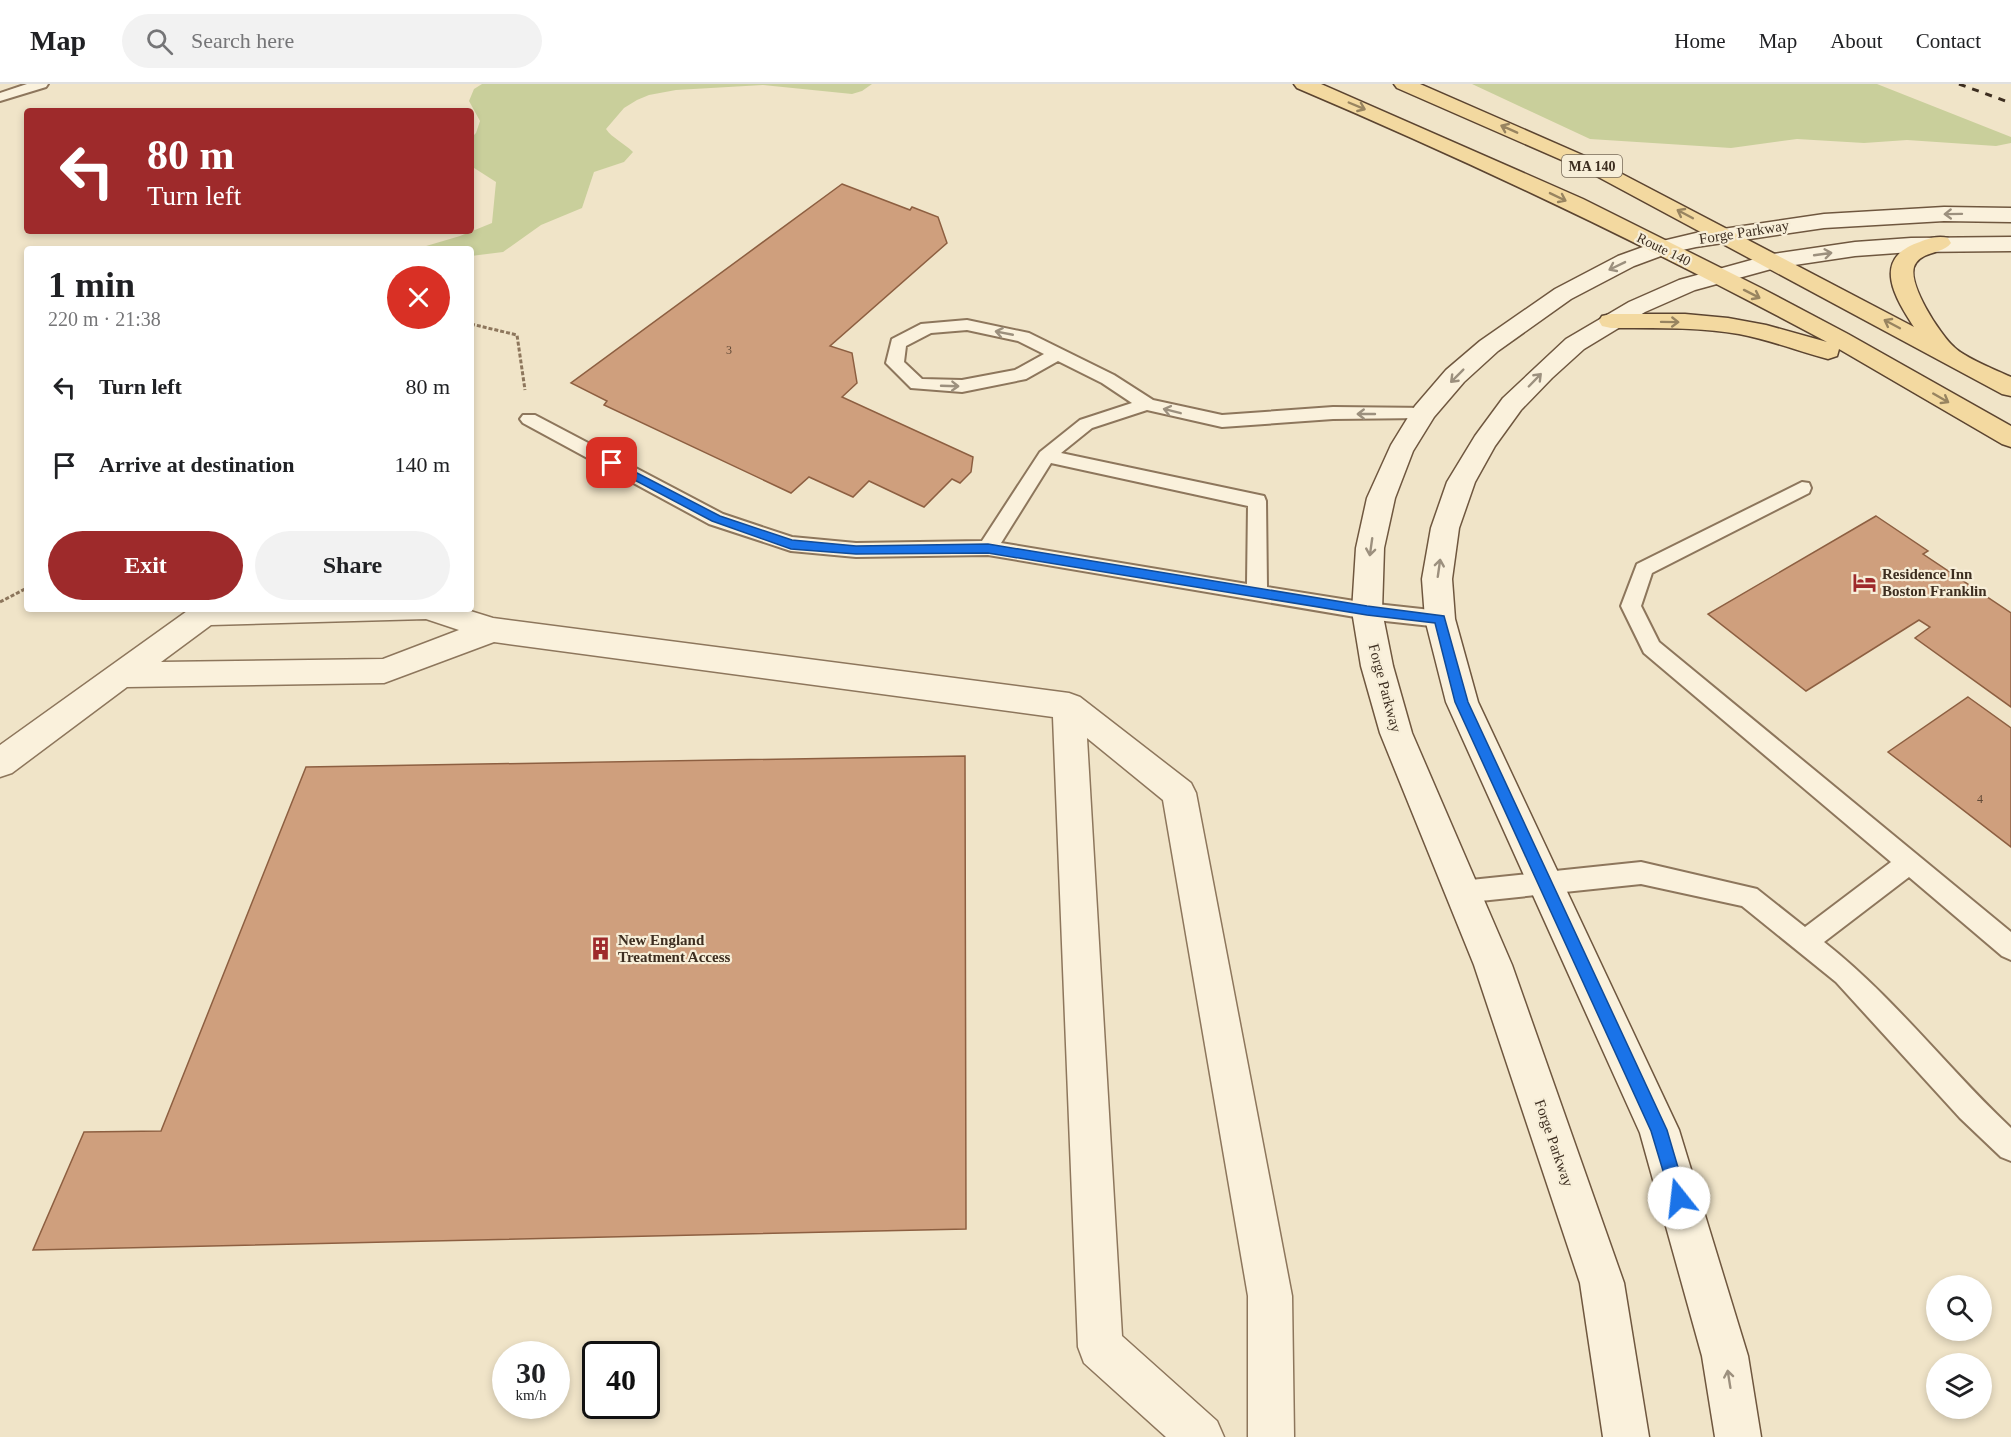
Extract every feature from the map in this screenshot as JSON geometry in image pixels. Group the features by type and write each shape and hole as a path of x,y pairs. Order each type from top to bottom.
{"main road":[{"name":"Route 140","path":"1304,84 1516,178 1716,275 1903,376 2011,438"},
{"name":"MA 140","path":"1404,84 1596,168 2011,388"},
{"path":"1940,243 1907,258 1902,264 1900,273 1911,302 1944,351"},
{"path":"1611,321 1697,322 1730,325 1795,340 1903,376"}],"street":[{"name":"Forge Parkway","path":"1626,1437 1602,1283 1493,965 1396,733 1377,666 1367,611 1370,548 1381,498 1400,452 1424,412 1455,376 1489,346 1526,319 1594,277 1662,248 1724,234 1861,217 1944,214 2011,215"},
{"path":"1738,1437 1725,1356 1659,1130 1462,702 1440,619 1437,579 1444,528 1461,482 1484,442 1512,404 1575,344 1611,321 1658,296 1716,275 1773,261 1855,249 1940,243 2011,244"},
{"path":"0,763 204,615 314,612"},
{"path":"438,612 493,630 1069,706 1179,792 1270,1296 1271,1437"},
{"path":"121,675 384,671 493,630"},
{"path":"1069,706 1100,1347 1202,1437"}],"lane":[{"path":"0,97 41,84"},
{"path":"1059,353 1020,375 962,386 917,384 895,363 898,343 927,328 967,325 1023,337 1059,353 1108,379 1147,404 1222,421 1333,413 1424,412"},
{"path":"988,548 1046,456 1086,424 1147,404"},
{"path":"529,419 716,519 791,544 856,550 988,548 1367,611 1440,619"},
{"path":"1046,456 1257,501 1257,593"},
{"path":"1802,488 1644,569 1631,606 1651,647 2011,948"},
{"path":"1805,942 1909,863"},
{"path":"1461,892 1545,885 1641,873 1748,897 1845,974 1970,1108 2011,1147"}],"path":[{"path":"474,325 517,335 529,419"},
{"path":"0,602 24,590"}],"green space":[{"path":"482,84 872,84 852,94 763,85 676,90 649,95 637,100 624,108 606,129 633,152 624,162 594,172 582,208 541,225 503,252 474,256 474,246 426,246 465,234 474,234 474,230 492,223 496,182 474,168 474,135 480,121 469,101 474,89"},
{"path":"1472,84 1877,84 2011,137 2011,143 1996,146 1907,140 1864,143 1797,139 1731,148 1590,139"}],"building":[{"path":"842,184 910,210 912,207 938,217 947,243 830,346 852,353 857,383 842,397 973,457 971,472 960,483 952,479 924,507 869,481 853,497 809,477 791,493 604,405 607,401 571,383"},
{"name":"Residence Inn Boston Franklin","path":"1876,516 1928,551 1923,554 2011,613 2011,707 1915,638 1930,627 1919,620 1806,691 1708,614"},
{"path":"1968,697 2011,728 2011,847 1888,752"},
{"name":"New England Treatment Access","path":"965,756 966,1229 33,1250 84,1132 161,1131 306,767"}],"railway":[{"path":"1959,84 2011,103"}],"place":[{"name":"Residence Inn Boston Franklin","path":"1864,583"},
{"name":"New England Treatment Access","path":"600,949"}],"route":[{"path":"612,463 716,519 791,544 856,550 988,548 1367,611 1440,619 1443,639 1462,702 1659,1130 1679,1198"}]}
